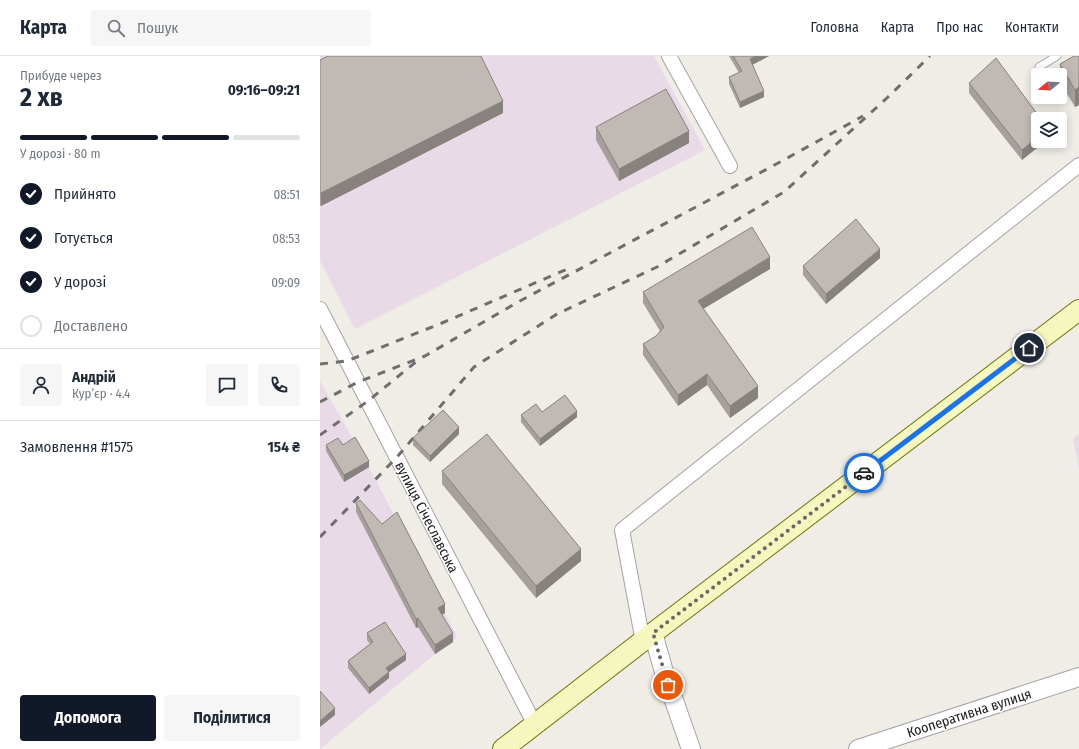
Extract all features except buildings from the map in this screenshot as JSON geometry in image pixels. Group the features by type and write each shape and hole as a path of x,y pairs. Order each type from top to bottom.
{"main road":[{"path":"503,749 1079,310"}],"street":[{"path":"669,56 730,166"},
{"path":"691,749 664,672 648,637 622,530 1079,165"},
{"name":"вулиця Січеславська","path":"320,309 535,725"},
{"name":"Кооперативна вулиця","path":"858,749 1079,677"}],"lane":[{"path":"1039,66 1057,56"}],"shaded area":[{"path":"320,56 654,56 705,150 355,329 320,261"},
{"path":"320,381 369,467 457,636 453,642 435,654 320,749"},
{"path":"1079,434 1079,469 1073,438"}],"railway":[{"path":"320,537 397,457 474,367 557,314 657,267 784,192 888,97 930,56"},
{"path":"320,402 358,382 425,356 518,302 863,116"},
{"path":"320,364 347,361 442,323 572,267"},
{"path":"320,435 368,401 417,361"}],"way so far":[{"path":"668,685 653,633 864,473"}],"route":[{"path":"864,473 1029,348"}]}
